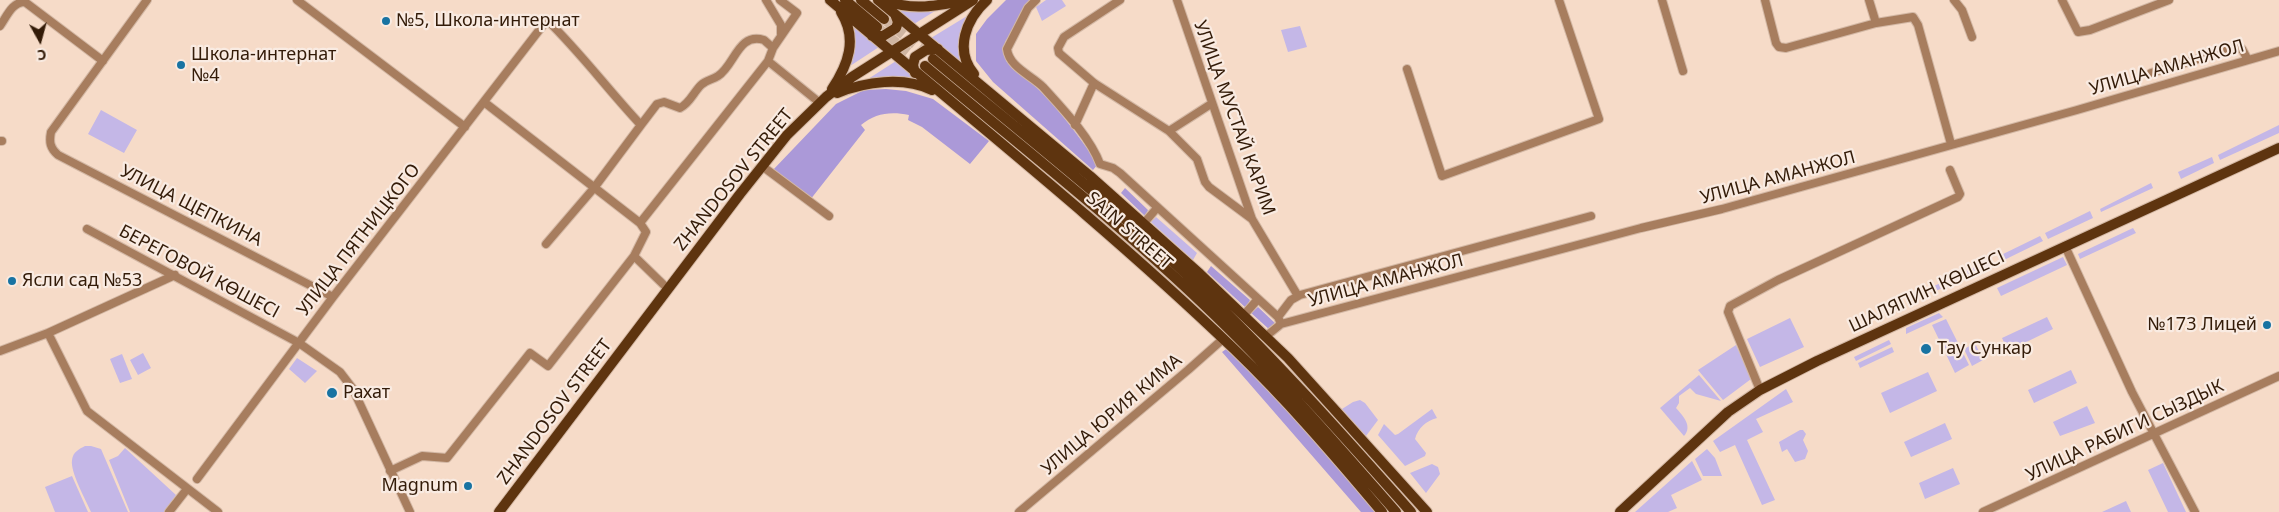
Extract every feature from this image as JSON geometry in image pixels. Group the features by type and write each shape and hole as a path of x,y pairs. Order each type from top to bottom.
{"main road":[{"name":"SAIN STREET","path":"861,0 890,52 1049,184 1158,278 1223,338 1331,453 1382,512"},
{"name":"SAIN STREET","path":"878,0 982,85 1144,223 1288,358 1427,512"},
{"path":"885,0 902,6 968,0"},
{"name":"ZHANDOSOV STREET","path":"498,512 787,135 823,100 852,77 973,0"},
{"path":"982,85 968,65 964,40 972,16 987,0"},
{"name":"SAIN STREET","path":"837,2 878,28"},
{"path":"823,100 842,74 850,52 848,27 837,2"},
{"path":"878,28 883,36 896,28 898,22 895,14"},
{"path":"915,73 912,65 915,57 926,50 938,49"},
{"name":"SAIN STREET","path":"1396,512 1303,406 1244,344 1137,244 929,63 1150,243 1199,287 1280,368 1411,512"},
{"path":"823,100 859,85 888,83 919,86 942,96"},
{"name":"ШАЛЯПИН КӨШЕСІ","path":"1620,512 1728,412 1760,390 1817,360 2279,148"},
{"path":"1150,243 1191,267"},
{"path":"1137,244 1158,278"},
{"path":"1245,318 1280,368"},
{"path":"1235,350 1278,381"}],"street":[{"path":"0,26 15,5 25,2 103,61 147,0"},
{"path":"296,0 465,127"},
{"path":"766,0 781,25 781,34"},
{"path":"640,224 768,61 781,34 797,13 780,0"},
{"path":"1036,0 1028,8 1007,49 1008,56 1018,67 1040,84 1075,125 1100,164 1120,173 1280,320"},
{"path":"1120,0 1064,37 1058,48 1059,52 1094,83 1169,131 1197,159 1205,182 1209,187 1252,219"},
{"name":"УЛИЦА МУСТАЙ КАРИМ","path":"1177,0 1211,104 1252,219 1298,296"},
{"path":"1407,69 1442,176 1599,119 1559,0"},
{"path":"1662,0 1682,71"},
{"path":"1765,0 1779,47 1800,46 1876,23 1908,16 1913,17 1916,21 1951,144"},
{"path":"1869,0 1876,23"},
{"path":"1954,0 1962,10 1972,36"},
{"path":"2062,0 2078,32 2090,30 2169,0"},
{"name":"УЛИЦА ПЯТНИЦКОГО","path":"197,479 333,297 547,20 566,38 591,70 641,125"},
{"path":"546,244 594,188 657,104 664,102 680,108 686,105 700,86 718,76 742,45 750,40 764,40 773,48"},
{"path":"2152,73 2235,48 2242,49 2248,60"},
{"name":"УЛИЦА АМАНЖОЛ","path":"1280,320 1640,228 1697,216 2077,110 2279,51"},
{"name":"УЛИЦА ЩЕПКИНА","path":"103,61 51,132 50,144 58,155 333,297"},
{"path":"768,61 823,100"},
{"path":"1075,125 1094,83"},
{"path":"390,471 422,456 447,458 530,352 548,366 634,256 646,232 640,224 484,102"},
{"path":"1169,131 1211,104"},
{"path":"1090,176 1100,164"},
{"path":"762,166 829,216"},
{"path":"1760,390 1728,312 1730,306 1778,280 1958,197 1960,194 1950,170"},
{"path":"1144,223 1157,208"},
{"path":"1265,337 1280,320 1291,300 1298,296 1591,216"},
{"name":"БЕРЕГОВОЙ КӨШЕСІ","path":"87,229 299,343 340,372 347,380 409,512"},
{"path":"2065,246 2153,434 2169,459 2195,512"},
{"path":"634,256 668,289"},
{"path":"0,351 48,333 175,275"},
{"path":"1245,318 1258,299"},
{"path":"48,333 87,411 218,512"},
{"name":"УЛИЦА ЮРИЯ КИМА","path":"1019,512 1188,370 1223,338"},
{"name":"УЛИЦА РАБИГИ СЫЗДЫК","path":"1984,512 2279,376"},
{"path":"169,512 187,489"}],"shaded area":[{"path":"1006,0 1031,0 1005,42 1006,61 1034,85 1067,121 1098,164 1093,170 993,82 976,61 976,34 987,19"},
{"path":"1046,0 1062,0 1066,6 1042,21 1036,7"},
{"path":"895,9 905,11 935,11 914,24"},
{"path":"967,16 960,35 962,63 931,38"},
{"path":"851,23 879,47 850,66"},
{"path":"1300,26 1307,47 1288,52 1281,30"},
{"path":"896,61 923,84 868,79"},
{"path":"886,89 906,91 933,99 989,141 970,164 922,127 908,120 909,115 884,114 872,118 861,125 865,130 810,200 772,171 836,104 864,90"},
{"path":"101,110 137,130 124,153 88,134"},
{"path":"2279,125 2279,133 2220,160 2218,155"},
{"path":"2212,157 2214,163 2181,179 2178,172"},
{"path":"2151,183 2153,188 2101,212 2100,209"},
{"path":"1125,188 1148,210 1145,216 1121,193"},
{"path":"2090,211 2093,218 2048,239 2045,233"},
{"path":"1156,217 1197,253 1193,260 1151,222"},
{"path":"2133,228 2136,233 2080,259 2078,254"},
{"path":"2040,236 2043,241 2002,261 1999,256"},
{"path":"2063,257 2067,265 2001,296 1997,288"},
{"path":"1991,259 1993,263 1934,292 1932,287"},
{"path":"1211,266 1250,300 1246,308 1207,272"},
{"path":"1258,307 1278,326 1271,331 1251,313"},
{"path":"1939,313 1943,317 1906,334 1906,328"},
{"path":"2047,317 2053,329 2008,351 2002,338"},
{"path":"1790,318 1804,347 1760,367 1747,339"},
{"path":"1946,319 1969,365 1955,373 1932,325"},
{"path":"1889,340 1891,344 1856,361 1854,357"},
{"path":"1975,343 1983,360 1972,366 1964,349"},
{"path":"1736,345 1751,379 1723,400 1698,370"},
{"path":"1229,347 1323,449 1376,512 1361,512 1222,352"},
{"path":"1892,347 1894,352 1860,368 1858,363"},
{"path":"143,353 151,368 138,375 130,360"},
{"path":"122,354 132,379 120,383 110,359"},
{"path":"297,358 317,371 305,383 289,369"},
{"path":"2071,370 2077,383 2034,403 2028,390"},
{"path":"1928,372 1937,391 1890,413 1881,393"},
{"path":"1699,375 1721,401 1696,394 1690,388 1679,396 1679,403 1676,408 1684,418 1688,429 1684,436 1660,408"},
{"path":"1786,389 1793,402 1756,419 1763,432 1747,440 1775,500 1762,505 1735,445 1720,452 1713,441"},
{"path":"1360,400 1365,403 1378,420 1366,436 1342,409"},
{"path":"2087,406 2095,423 2060,436 2053,422"},
{"path":"1432,409 1437,418 1423,426 1415,439 1426,453 1425,456 1405,466 1378,435 1384,424 1395,435 1398,434"},
{"path":"1945,423 1952,439 1911,457 1904,442"},
{"path":"1803,430 1806,434 1803,440 1808,451 1805,459 1795,462 1787,449 1782,452 1779,442"},
{"path":"85,446 101,449 128,512 91,512 73,472 72,465 75,453"},
{"path":"125,448 176,495 164,512 130,512 109,460 118,456"},
{"path":"1707,449 1715,458 1722,476 1703,476 1695,459"},
{"path":"1692,461 1702,480 1671,495 1677,508 1668,512 1635,512"},
{"path":"2163,463 2186,512 2168,512 2148,470"},
{"path":"1432,464 1438,467 1440,474 1426,493 1410,473"},
{"path":"1953,468 1960,484 1925,499 1919,483"},
{"path":"72,476 88,512 55,512 45,487"},
{"path":"2126,501 2131,512 2102,512"}],"tunnel":[{"path":"884,19 933,59"},
{"path":"877,27 925,66"}],"place":[{"name":"№5, Школа-интернат","path":"386,21"},
{"name":"Школа-интернат №4","path":"181,65"},
{"name":"Ясли сад №53","path":"12,281"},
{"name":"№173 Лицей","path":"2267,325"},
{"name":"Тау Сункар","path":"1926,349"},
{"name":"Рахат","path":"332,393"},
{"name":"Magnum","path":"468,486"}]}
